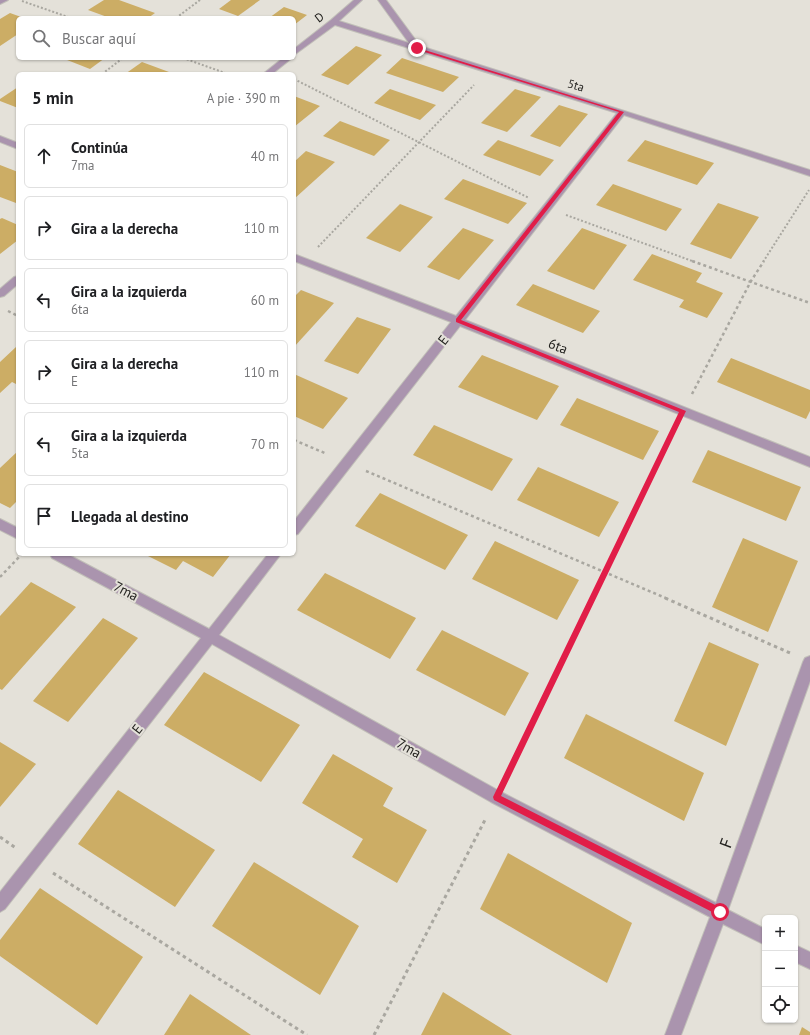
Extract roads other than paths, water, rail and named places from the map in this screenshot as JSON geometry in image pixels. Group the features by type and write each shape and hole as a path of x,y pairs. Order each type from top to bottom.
{"street":[{"path":"0,2 4,0"},
{"name":"D","path":"296,51 334,22 358,0"},
{"path":"382,0 417,48"},
{"name":"5ta","path":"334,22 622,112 810,173"},
{"path":"270,72 285,60"},
{"name":"E","path":"296,527 622,112"},
{"path":"0,139 16,145"},
{"name":"6ta","path":"299,259 810,462"},
{"path":"0,294 16,282"},
{"path":"0,524 16,533"},
{"name":"7ma","path":"60,556 210,636 496,797 720,912 762,935"},
{"name":"E","path":"0,904 273,556"},
{"name":"F","path":"673,1035 720,912 810,662"},
{"path":"798,955 810,961"}]}
